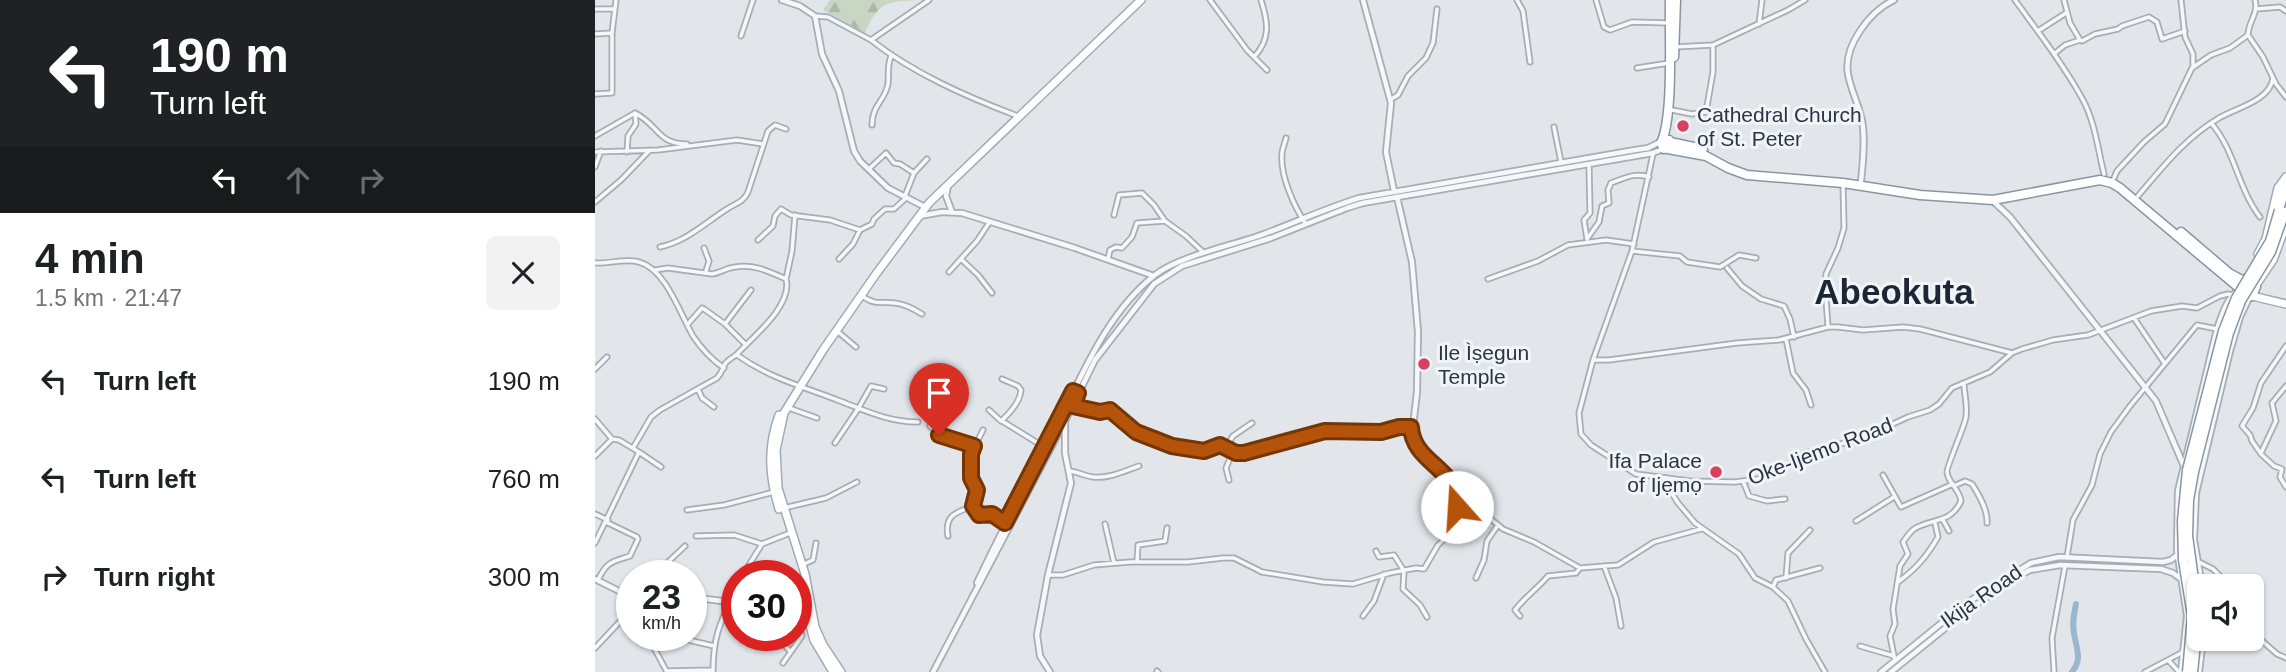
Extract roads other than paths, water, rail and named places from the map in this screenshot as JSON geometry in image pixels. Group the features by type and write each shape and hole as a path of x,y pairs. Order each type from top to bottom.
{"highway":[{"path":"1666,144 1670,0"},
{"path":"1666,144 1672,110 1676,0"},
{"path":"1666,144 1708,151 1748,169 1920,190 1993,195 2103,174 2114,178 2138,196 2229,272 2239,286 2241,295 2251,296 2256,286 2251,279 2239,286"},
{"path":"1666,144 1706,156 1728,168 1747,174 1843,183 1890,192 1993,200 2087,181 2105,180 2120,188 2239,286"},
{"path":"2193,672 2199,616 2188,536 2194,471 2229,333 2241,301 2271,252 2283,209 2286,185"},
{"path":"2182,672 2192,616 2183,561 2182,521 2187,470 2223,331 2236,298 2270,241 2283,209"}],"main road":[{"path":"800,560 774,492 769,461 772,438 781,412 890,249 923,206 1135,0"},
{"path":"781,509 775,461 777,439 787,407 797,386 861,295 918,216 950,182 1141,0"},
{"path":"2239,286 2266,239 2278,188 2286,177"},
{"path":"2286,225 2273,260 2256,286 2259,292 2286,303"},
{"path":"2251,296 2286,303"},
{"path":"789,533 796,560"},
{"path":"812,618 823,645 841,672"},
{"path":"812,628 814,640 833,672"}],"street":[{"path":"595,94 612,93 612,33 616,0"},
{"path":"741,36 753,0"},
{"path":"782,0 801,3 815,16 822,54 839,91 854,151 888,188 923,206"},
{"path":"871,40 929,0"},
{"path":"1210,0 1267,70"},
{"path":"1254,57 1268,30 1268,20 1261,0"},
{"path":"1363,0 1390,100 1386,152 1412,262 1418,332 1417,391 1411,427 1413,440 1422,454 1473,496 1498,525 1580,568 1618,565 1663,539 1701,528"},
{"path":"1517,0 1523,11 1531,62"},
{"path":"1597,0 1604,27 1610,30 1632,22 1669,23"},
{"path":"1759,24 1762,0"},
{"path":"1675,47 1713,45 1805,0"},
{"path":"1861,181 1863,127 1848,76 1848,65 1855,40 1864,25 1879,8 1894,0"},
{"path":"2015,0 2054,54 2087,110 2103,174"},
{"path":"2064,0 2073,32 2080,40"},
{"path":"2114,178 2117,171 2144,142 2165,124 2192,68 2193,54 2185,31 2181,0"},
{"path":"2255,0 2256,9 2248,35 2286,97"},
{"path":"2256,9 2280,7 2286,11"},
{"path":"595,9 614,9"},
{"path":"1390,100 1398,95 1408,76 1426,58 1433,43 1437,9"},
{"path":"2038,31 2066,13"},
{"path":"815,16 828,16 871,40 891,56 980,102 1016,115"},
{"path":"2054,54 2065,45 2149,17 2157,22 2162,39 2185,31"},
{"path":"595,34 612,33"},
{"path":"2192,68 2248,35"},
{"path":"1672,110 1692,114 1706,112 1713,72 1713,45"},
{"path":"872,125 873,113 887,86 887,66 891,56"},
{"path":"1637,68 1669,63"},
{"path":"2138,196 2169,157 2192,136 2211,122 2240,109 2264,93 2273,78"},
{"path":"595,136 635,113"},
{"path":"635,113 647,119 660,136 671,143 699,145"},
{"path":"627,152 628,136 636,124 635,113"},
{"path":"2211,122 2224,137 2239,179 2260,217"},
{"path":"660,247 674,244 744,200 771,127 775,125 786,128"},
{"path":"1554,127 1561,163"},
{"path":"1286,138 1281,156 1288,190 1306,224"},
{"path":"595,152 627,152 737,140 764,144"},
{"path":"959,622 1005,523 1075,392 1095,360 1154,284 1173,271 1347,208 1395,194 1653,153 1666,144"},
{"path":"933,672 1073,406 1075,392 1089,358 1124,308 1154,276 1173,264 1265,234 1340,204 1666,144"},
{"path":"595,202 650,150"},
{"path":"595,167 601,151"},
{"path":"869,169 886,153 894,163 914,173"},
{"name":"Oke-Ijemo Road","path":"1653,153 1634,244 1593,360 1579,413 1581,434 1591,445 1636,474 1690,481 1758,479 1805,453 1875,434 1935,407 1952,388 1996,368 2012,353"},
{"path":"839,259 853,244 860,230 872,225 874,219 885,209 894,209 906,197 914,173 927,159"},
{"path":"1587,241 1584,220 1590,213 1589,164"},
{"path":"1587,241 1599,222 1602,206 1609,204 1608,190 1611,183 1640,174 1649,177"},
{"path":"950,182 946,196 952,212"},
{"path":"1828,327 1826,274 1844,228 1843,183"},
{"path":"1114,215 1119,195 1142,193 1165,220 1204,254"},
{"path":"2009,198 2007,207 2010,217"},
{"path":"1993,200 2010,217 2145,388 2161,411 2183,465"},
{"path":"758,240 770,229 781,209 795,215 830,220 860,230"},
{"path":"918,216 952,212 1042,238 1154,276"},
{"path":"633,448 651,417 677,399 717,378 727,362 737,355 773,316 788,289 786,279 795,215"},
{"path":"1108,259 1110,250 1122,248 1132,237 1137,223 1165,220"},
{"path":"949,272 989,223"},
{"path":"1488,279 1538,261 1568,245 1606,240 1634,244"},
{"path":"704,248 709,261 706,271"},
{"path":"1632,251 1680,257 1691,263 1720,267 1739,255 1756,258"},
{"path":"961,259 992,293"},
{"path":"595,263 623,260 641,262 655,270 701,347 724,368"},
{"path":"655,270 669,268 719,273 730,268 753,266 786,279"},
{"path":"1727,268 1742,286 1761,299 1784,306 1794,337"},
{"path":"1593,360 1794,337 1828,327 1863,330 1912,328 2012,353 2053,340 2078,338 2169,308 2197,307 2239,286"},
{"path":"2182,672 2187,616 2177,554 2177,508 2183,465 2217,329 2239,286"},
{"path":"726,324 751,290"},
{"path":"861,295 877,303 893,302 905,305 922,314"},
{"path":"2200,574 2194,521 2199,472 2240,317 2251,296"},
{"path":"687,324 702,308 726,324 745,344"},
{"path":"2134,318 2165,364"},
{"path":"2067,557 2073,520 2095,479 2100,454 2111,432 2197,325 2217,329"},
{"path":"837,331 856,347"},
{"path":"1786,338 1793,373 1806,390 1811,405"},
{"path":"2286,346 2261,383 2253,408 2242,426 2261,453 2274,466 2283,469 2280,477 2286,487"},
{"path":"737,355 760,371 858,409 892,421 918,422"},
{"path":"595,369 607,357"},
{"path":"1002,379 1018,386 1021,395 1002,421"},
{"path":"1860,646 1895,658 1891,636 1895,624 1893,609 1900,566 1908,554 1904,541 1916,528 1943,520 1957,510 1961,501 1958,490 1948,477 1947,468 1966,420 1964,383"},
{"path":"835,443 871,386 884,389"},
{"path":"2261,453 2276,421 2271,403 2286,386"},
{"path":"698,389 702,398 714,407"},
{"path":"1073,406 1100,412 1110,410 1136,432 1172,446 1204,451 1220,445 1233,451 1253,452 1325,431 1381,432 1411,427"},
{"path":"787,407 817,418"},
{"path":"989,410 1002,421 1046,446"},
{"path":"595,419 613,439 633,448 661,467"},
{"path":"1050,672 1040,656 1037,635 1068,493 1070,471 1065,453 1065,421"},
{"path":"1226,447 1233,436 1252,423"},
{"path":"930,426 939,435 974,446"},
{"path":"983,430 971,454 971,478 977,490 973,506 979,515 992,514 1005,523"},
{"path":"595,456 613,439"},
{"path":"1229,480 1226,468 1233,451"},
{"path":"595,543 639,452"},
{"path":"1070,471 1096,478 1139,466"},
{"path":"1883,475 1901,507 1965,481 1972,484 1984,507 1987,523"},
{"path":"1659,478 1701,528 1739,554 1758,581 1773,587 1788,601 1825,672"},
{"path":"1048,575 1063,575 1094,565 1229,558 1262,572 1353,584 1384,574 1425,569 1438,545 1447,537 1457,500 1452,481"},
{"path":"1743,481 1749,496 1767,501 1785,499"},
{"path":"781,509 826,498 857,482"},
{"path":"687,510 724,505 774,492"},
{"path":"1856,521 1894,497"},
{"path":"948,536 946,527 950,517 973,506"},
{"path":"595,514 638,540 629,556 613,561 597,580 616,589"},
{"path":"1943,520 1949,531"},
{"path":"1898,582 1919,566 1930,551 1938,537 1935,523"},
{"path":"1105,524 1114,564"},
{"path":"1476,578 1484,560 1487,541 1498,525"},
{"path":"1137,562 1138,545 1165,541 1167,528"},
{"path":"1786,578 1788,553 1810,530"},
{"path":"752,560 762,544 789,533"},
{"path":"696,536 734,535 762,544"},
{"path":"812,560 816,543"},
{"path":"670,560 685,546"},
{"path":"1376,551 1379,556 1394,555 1404,571 1403,589 1420,605 1427,617"},
{"name":"Ikija Road","path":"1881,672 1965,604 2011,573 2039,560 2067,557 2164,562 2177,554"},
{"path":"2197,561 2218,574"},
{"path":"1605,566 1616,598 1621,626"},
{"path":"2054,672 2052,638 2065,566"},
{"name":"Ikija Road","path":"1891,672 1964,613 2015,578 2040,567 2161,569 2182,579"},
{"path":"1520,616 1515,610 1516,607 1548,576 1576,573 1580,568"},
{"path":"1773,587 1776,580 1819,568"},
{"path":"1363,616 1374,601 1384,574"},
{"path":"657,651 667,672 713,671 714,646 721,620"},
{"path":"595,648 616,626"},
{"path":"2264,643 2286,658"},
{"path":"707,644 714,646"},
{"path":"783,663 790,651"},
{"path":"2199,672 2202,651"},
{"path":"2145,672 2184,652"},
{"path":"2169,661 2182,672"}],"waterway":[{"path":"2072,672 2078,658 2073,626 2076,604"}],"place":[{"name":"Cathedral Church of St. Peter","path":"1683,126"},
{"name":"Ile Ìṣegun Temple","path":"1424,364"},
{"name":"Ifa Palace of Ijẹmọ","path":"1716,472"}],"district":[{"name":"Abeokuta","path":"1894,291"}]}
